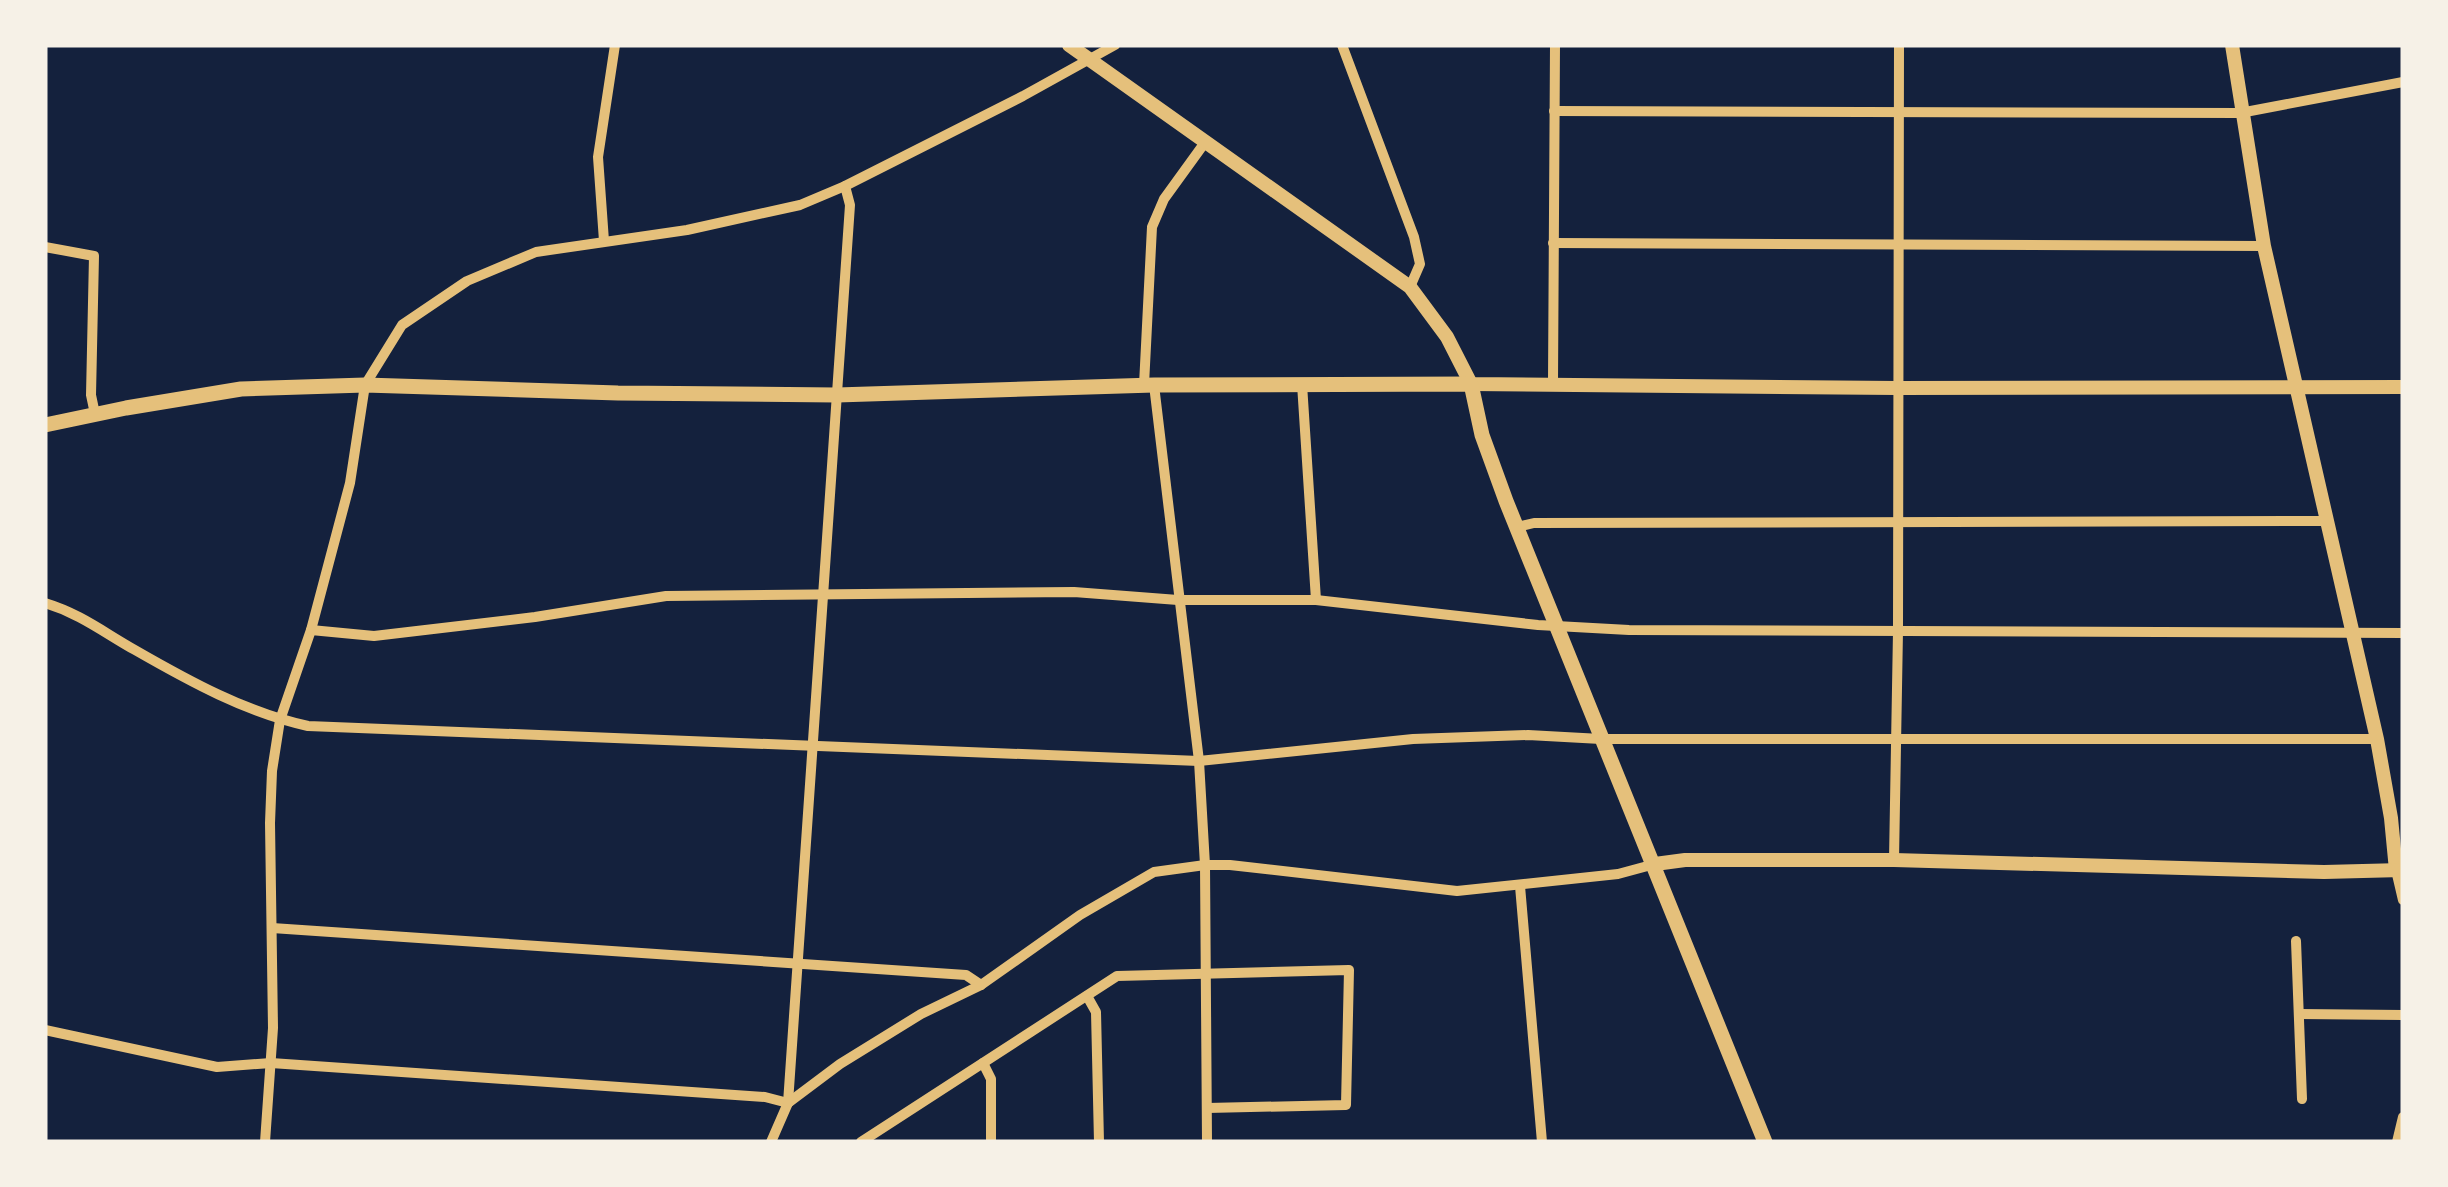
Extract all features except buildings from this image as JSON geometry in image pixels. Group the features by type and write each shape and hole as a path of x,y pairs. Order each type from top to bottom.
{"main road":[{"path":"45,426 241,389 365,385 838,395 1149,385 1470,384 1482,435 1517,527 1765,1142"}],"street":[{"path":"604,241 598,157 614,45"},
{"path":"1069,45 1410,287 1447,337 1470,384 1896,388 2403,386"},
{"path":"264,1142 272,1063 272,770 280,720 311,630 350,483 365,385 402,325 466,281 536,252 687,230 800,205 1024,96 1115,45"},
{"path":"1342,45 1414,237 1420,264 1410,287"},
{"path":"1553,382 1555,45"},
{"path":"1894,860 1899,45"},
{"path":"2232,45 2264,246 2377,740 2403,915"},
{"path":"1554,110 2240,113 2403,82"},
{"path":"1206,140 1164,200 1152,227 1149,385 1198,762 1205,864 1208,1142"},
{"path":"770,1142 788,1103 799,964 850,205 844,186"},
{"path":"1553,243 2264,246"},
{"path":"45,247 94,256 90,395 94,414"},
{"path":"1302,384 1316,600"},
{"path":"1517,527 1897,521 2326,521"},
{"path":"311,630 374,636 535,617 666,596 1074,592 1178,600 1316,600 1558,627 2403,633"},
{"path":"45,603 78,613 203,688 280,720 308,726 1198,762 1413,740 1528,735 2377,740"},
{"path":"788,1103 840,1064 921,1014 981,984 1080,914 1154,872 1205,864 1457,892 1618,874 1686,860 1894,860 2324,872 2399,870"},
{"path":"1520,886 1542,1142"},
{"path":"272,928 966,975 981,984"},
{"path":"2296,941 2302,1099"},
{"path":"861,1142 1117,976 1349,970 1346,1104 1207,1108"},
{"path":"1087,996 1096,1012 1099,1142"},
{"path":"2299,1014 2403,1016"},
{"path":"45,1030 217,1067 272,1063 765,1096 788,1103"},
{"path":"983,1063 991,1079 991,1142"},
{"path":"2397,1142 2403,1118"}]}
